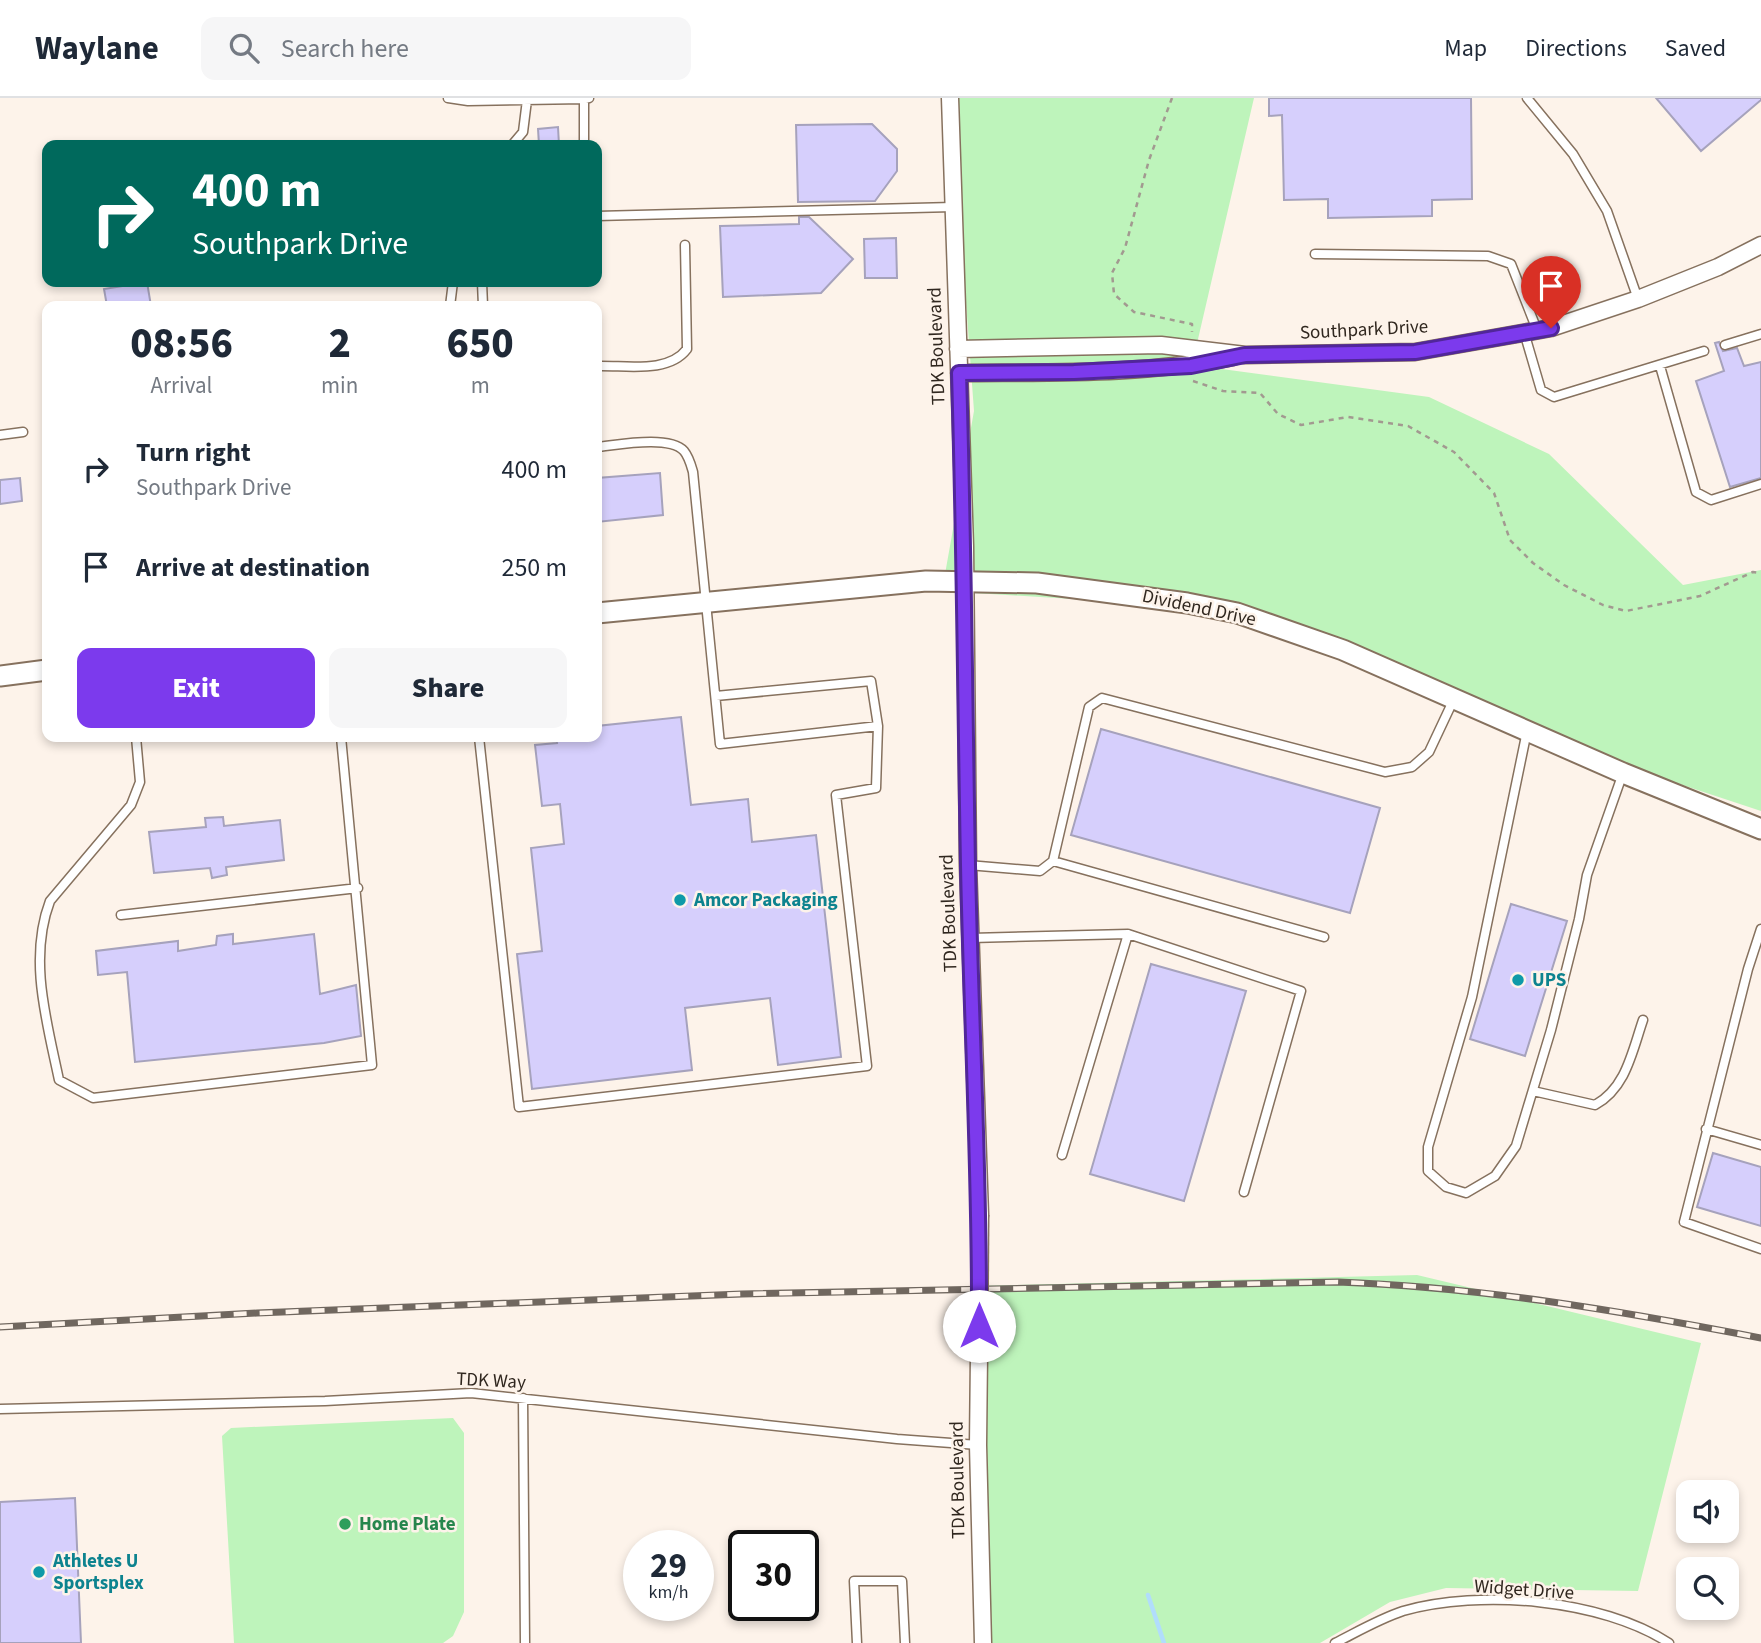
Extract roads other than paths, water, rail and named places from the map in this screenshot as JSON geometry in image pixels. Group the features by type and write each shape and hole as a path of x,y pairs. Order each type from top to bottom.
{"street":[{"name":"TDK Boulevard","path":"950,98 966,582 968,865 980,1215 978,1445 983,1643"},
{"name":"Southpark Drive","path":"958,349 1161,345 1245,355 1415,352 1531,331 1638,299 1718,267 1761,245"},
{"name":"Southpark Drive","path":"959,373 1074,372 1191,366 1245,355"},
{"name":"Dividend Drive","path":"602,612 902,583 966,582 1037,583 1123,593 1237,612 1343,650 1527,732 1761,830"},
{"path":"0,676 42,671"}],"lane":[{"path":"448,98 468,101 589,98"},
{"path":"1527,98 1573,154 1607,211 1638,299"},
{"path":"584,99 584,140"},
{"path":"516,140 523,132 527,100"},
{"path":"602,216 953,207"},
{"path":"602,366 666,364 679,360 687,349 685,245"},
{"path":"1315,254 1488,256 1511,264 1531,331 1541,390 1554,397 1704,351"},
{"path":"1725,345 1761,334"},
{"path":"1660,366 1696,492 1711,500 1761,484"},
{"path":"0,435 23,432"},
{"path":"602,447 662,442 684,451 693,472 720,744 878,726"},
{"path":"480,742 519,1107 867,1066 836,795 876,788 878,726 871,681 716,696"},
{"path":"968,865 1040,871 1054,861 1088,707 1102,698 1385,772 1412,767 1429,752 1454,698"},
{"path":"1527,732 1472,996 1428,1147 1428,1171 1446,1187 1466,1193 1495,1176 1516,1146 1579,919 1587,875 1623,773"},
{"path":"136,742 140,782 131,804 50,901 43,921 40,992 59,1080 93,1098 372,1065 358,888 342,742"},
{"path":"1054,861 1324,937"},
{"path":"121,915 358,888"},
{"path":"1761,929 1706,1129 1684,1222 1761,1249"},
{"path":"971,938 1128,934 1301,991 1244,1192"},
{"path":"1062,1155 1128,934"},
{"path":"1532,1091 1595,1105 1609,1097 1618,1088 1643,1020"},
{"path":"1706,1129 1761,1145"},
{"name":"TDK Way","path":"0,1409 325,1401 471,1393 897,1439 978,1445"},
{"path":"523,1398 525,1643"},
{"path":"858,1643 854,1581 902,1581 905,1643"},
{"name":"Widget Drive","path":"1335,1643 1403,1612 1473,1600 1538,1603 1596,1613 1650,1631 1669,1643"}],"waterway":[{"path":"1148,1595 1164,1643"}],"railway":[{"path":"0,1327 257,1313 742,1294 1338,1282 1445,1289 1551,1302 1761,1338"}],"place":[{"name":"Amcor Packaging","path":"680,900"},
{"name":"UPS","path":"1518,980"},
{"name":"Home Plate","path":"345,1524"},
{"name":"Athletes U Sportsplex","path":"39,1572"}]}
